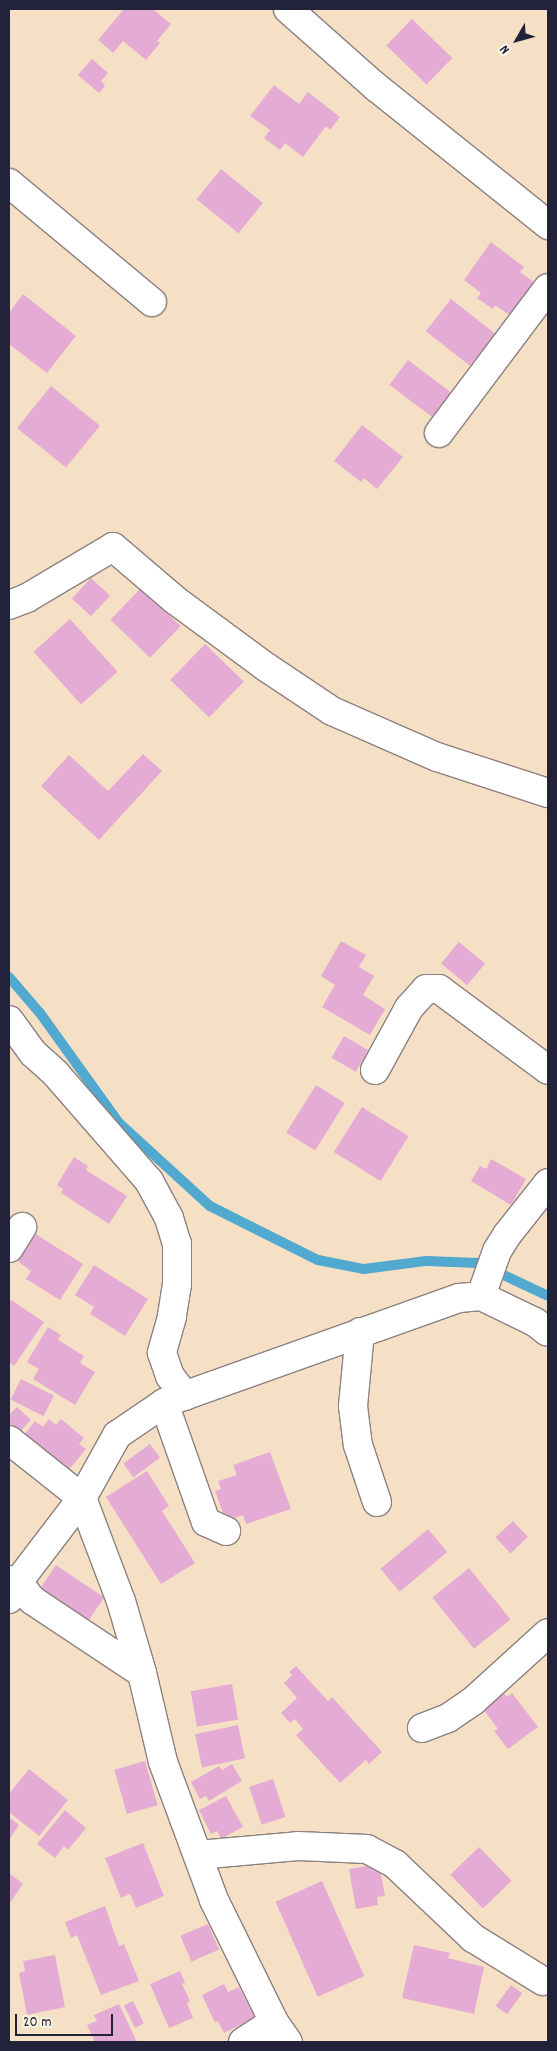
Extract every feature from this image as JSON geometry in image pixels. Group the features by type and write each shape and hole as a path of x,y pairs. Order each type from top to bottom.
{"street":[{"path":"288,9 376,87 548,225"},
{"path":"9,183 152,302"},
{"path":"440,434 548,288"},
{"path":"9,605 27,598 113,547 175,600 266,667 332,711 437,757 548,793"},
{"path":"375,1070 409,1008 426,989 440,989 548,1070"},
{"path":"9,1020 33,1053 56,1074 149,1181 170,1218 177,1244 177,1284 172,1317 162,1353 170,1376 206,1522 226,1531"},
{"path":"142,1672 12,1587 82,1498 117,1435 175,1400 484,1288 497,1251 507,1235 548,1183"},
{"path":"484,1288 548,1332"},
{"path":"360,1332 354,1406 358,1445 377,1502"},
{"path":"9,1440 82,1498 121,1601 142,1672 164,1762 264,2036"},
{"path":"422,1728 448,1718 473,1702 548,1633"},
{"path":"198,1855 298,1846 367,1849 396,1864 473,1938 543,1981"}],"building":[{"path":"124,9 153,9 171,24 157,41 160,43 146,60 123,41 113,53 98,40"},
{"path":"412,19 452,58 427,85 386,46"},
{"path":"92,59 108,73 101,81 105,86 99,93 78,75"},
{"path":"274,85 299,104 308,92 340,117 330,130 326,126 303,157 285,143 280,150 264,138 270,130 250,116"},
{"path":"221,169 263,203 238,233 196,199"},
{"path":"491,242 524,267 520,272 535,283 511,316 495,305 493,309 477,298 481,293 464,280"},
{"path":"23,294 76,336 47,373 9,344 9,313"},
{"path":"451,299 495,333 470,366 426,331"},
{"path":"408,360 451,392 432,417 389,385"},
{"path":"51,386 100,426 66,468 17,428"},
{"path":"362,425 403,457 377,489 364,478 361,482 334,461"},
{"path":"91,578 110,596 91,616 72,598"},
{"path":"141,588 181,626 150,658 110,620"},
{"path":"70,619 118,672 81,705 34,652"},
{"path":"205,644 244,682 209,717 170,680"},
{"path":"143,754 162,771 99,840 41,786 69,755 108,791"},
{"path":"341,941 366,955 359,967 374,976 363,995 385,1009 370,1035 322,1007 335,985 321,976"},
{"path":"459,942 485,964 467,985 441,963"},
{"path":"344,1036 368,1050 356,1072 332,1058"},
{"path":"316,1085 345,1103 315,1151 286,1132"},
{"path":"362,1107 409,1136 381,1181 334,1152"},
{"path":"74,1157 88,1166 86,1170 127,1196 109,1224 61,1193 63,1189 57,1185"},
{"path":"491,1159 526,1179 511,1205 471,1181 480,1166 486,1169"},
{"path":"34,1233 83,1264 60,1300 26,1279 31,1271 16,1260"},
{"path":"94,1265 148,1299 125,1336 90,1314 94,1307 75,1295"},
{"path":"11,1300 44,1322 14,1366 9,1362 9,1303"},
{"path":"48,1327 61,1335 58,1340 84,1356 80,1363 95,1372 75,1405 33,1379 39,1369 27,1362"},
{"path":"21,1379 54,1396 44,1416 11,1399"},
{"path":"17,1407 31,1420 19,1433 9,1422 9,1415"},
{"path":"49,1419 56,1425 61,1419 84,1438 79,1444 86,1449 67,1472 23,1436 35,1421 43,1427"},
{"path":"150,1444 160,1458 133,1477 123,1463"},
{"path":"270,1452 291,1509 246,1524 243,1515 226,1521 215,1491 221,1489 218,1481 237,1475 233,1465"},
{"path":"147,1471 169,1506 162,1511 195,1563 161,1584 106,1497"},
{"path":"513,1521 528,1537 510,1553 495,1537"},
{"path":"428,1529 447,1552 400,1592 381,1569"},
{"path":"56,1565 104,1597 86,1624 38,1592"},
{"path":"469,1568 511,1619 474,1649 432,1598"},
{"path":"296,1666 328,1701 332,1697 382,1752 369,1764 366,1760 340,1783 296,1735 303,1729 295,1719 290,1723 281,1713 297,1698 284,1683 292,1675 289,1672"},
{"path":"232,1684 238,1719 197,1727 191,1691"},
{"path":"504,1693 507,1697 512,1693 538,1727 508,1749 494,1731 498,1729 483,1709"},
{"path":"238,1725 245,1758 202,1767 195,1734"},
{"path":"145,1761 158,1805 127,1814 114,1770"},
{"path":"232,1764 242,1781 209,1801 206,1796 200,1799 191,1782 219,1766 222,1770"},
{"path":"29,1769 68,1800 39,1836 9,1812 9,1794"},
{"path":"273,1779 285,1817 262,1825 249,1787"},
{"path":"226,1796 243,1827 221,1839 217,1831 211,1834 199,1810"},
{"path":"65,1810 86,1828 68,1850 64,1846 55,1858 37,1844"},
{"path":"9,1817 19,1825 9,1840"},
{"path":"143,1843 164,1896 136,1908 130,1894 121,1898 105,1858"},
{"path":"479,1847 512,1881 483,1909 450,1875"},
{"path":"379,1864 385,1896 377,1897 378,1905 356,1909 349,1869"},
{"path":"9,1873 23,1884 9,1904"},
{"path":"322,1881 364,1976 318,1997 275,1902"},
{"path":"105,1906 119,1946 124,1944 139,1981 101,1995 77,1935 71,1938 65,1922"},
{"path":"208,1924 219,1950 191,1961 180,1936"},
{"path":"414,1945 450,1953 448,1958 484,1967 474,2014 402,1998"},
{"path":"55,1955 65,2007 27,2015 19,1973 25,1971 23,1961"},
{"path":"180,1971 185,1983 182,1984 190,2001 187,2003 193,2018 169,2028 150,1984"},
{"path":"224,1984 228,1992 239,1987 255,2018 224,2033 218,2021 215,2023 202,1995"},
{"path":"511,1985 522,1993 507,2014 496,2006"},
{"path":"133,2001 144,2023 135,2028 124,2005"},
{"path":"119,2004 137,2042 95,2042 87,2025 97,2021 94,2015"}],"waterway":[{"path":"9,977 40,1013 119,1123 210,1206 318,1260 364,1269 426,1261 478,1263 548,1296"}]}
